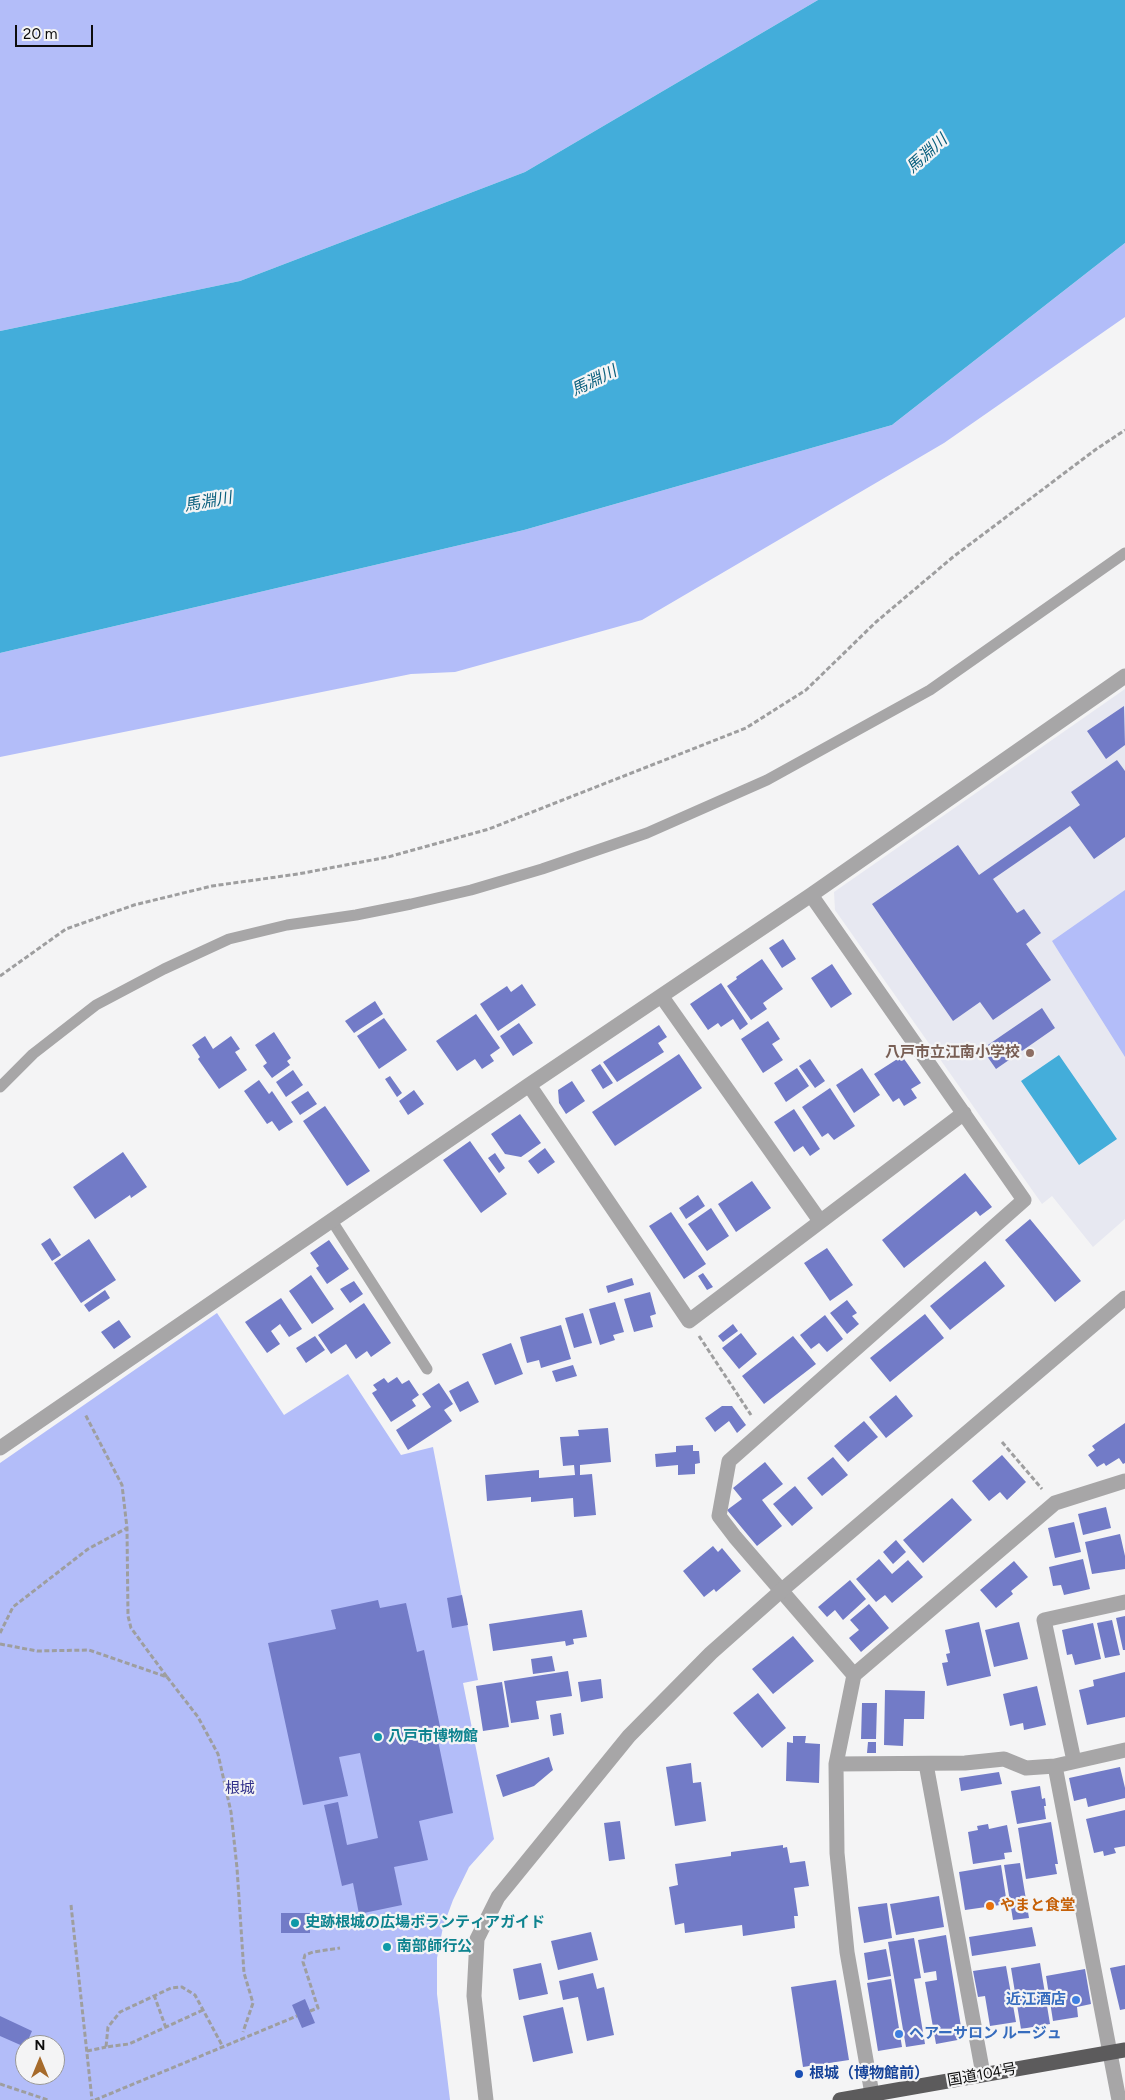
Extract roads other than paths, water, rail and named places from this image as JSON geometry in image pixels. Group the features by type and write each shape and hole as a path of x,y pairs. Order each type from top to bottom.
{"highway":[{"name":"国道104号","path":"840,2100 1125,2050"}],"street":[{"path":"0,1448 811,895 1125,676"},
{"path":"811,895 1024,1200 729,1460 719,1516 735,1538 854,1675"},
{"path":"662,997 820,1221"},
{"path":"529,1086 689,1321 964,1112"},
{"path":"486,2100 474,1996 476,1945 477,1939 498,1897 629,1736 711,1654 782,1590 1125,1298"},
{"path":"872,2094 847,1952 837,1853 836,1764 854,1675 1055,1503 1125,1480"},
{"path":"1074,1761 1044,1620 1125,1602"},
{"path":"836,1764 965,1764 1004,1759 1026,1768 1055,1766 1125,1750"},
{"path":"926,1764 983,2074"},
{"path":"1055,1766 1119,2100"}],"lane":[{"path":"0,1087 33,1054 96,1005 164,969 229,939 287,925 356,915 411,904 542,869 647,833 767,780 930,690 1125,553"},
{"path":"332,1221 427,1369"}],"water":[{"name":"馬淵川","path":"818,0 1125,0 1125,243 892,425 524,530 0,653 0,331 240,281 525,172"},
{"path":"1059,1055 1117,1139 1079,1165 1021,1081"}],"place":[{"name":"八戸市立江南小学校","path":"1030,1053"},
{"name":"八戸市博物館","path":"378,1737"},
{"name":"やまと食堂","path":"990,1906"},
{"name":"史跡根城の広場ボランティアガイド","path":"295,1923"},
{"name":"南部師行公","path":"387,1947"},
{"name":"近江酒店","path":"1076,2000"},
{"name":"ヘアーサロン ルージュ","path":"899,2034"},
{"name":"根城（博物館前）","path":"799,2074"}],"park label":[{"name":"根城","path":"240,1789"}]}
